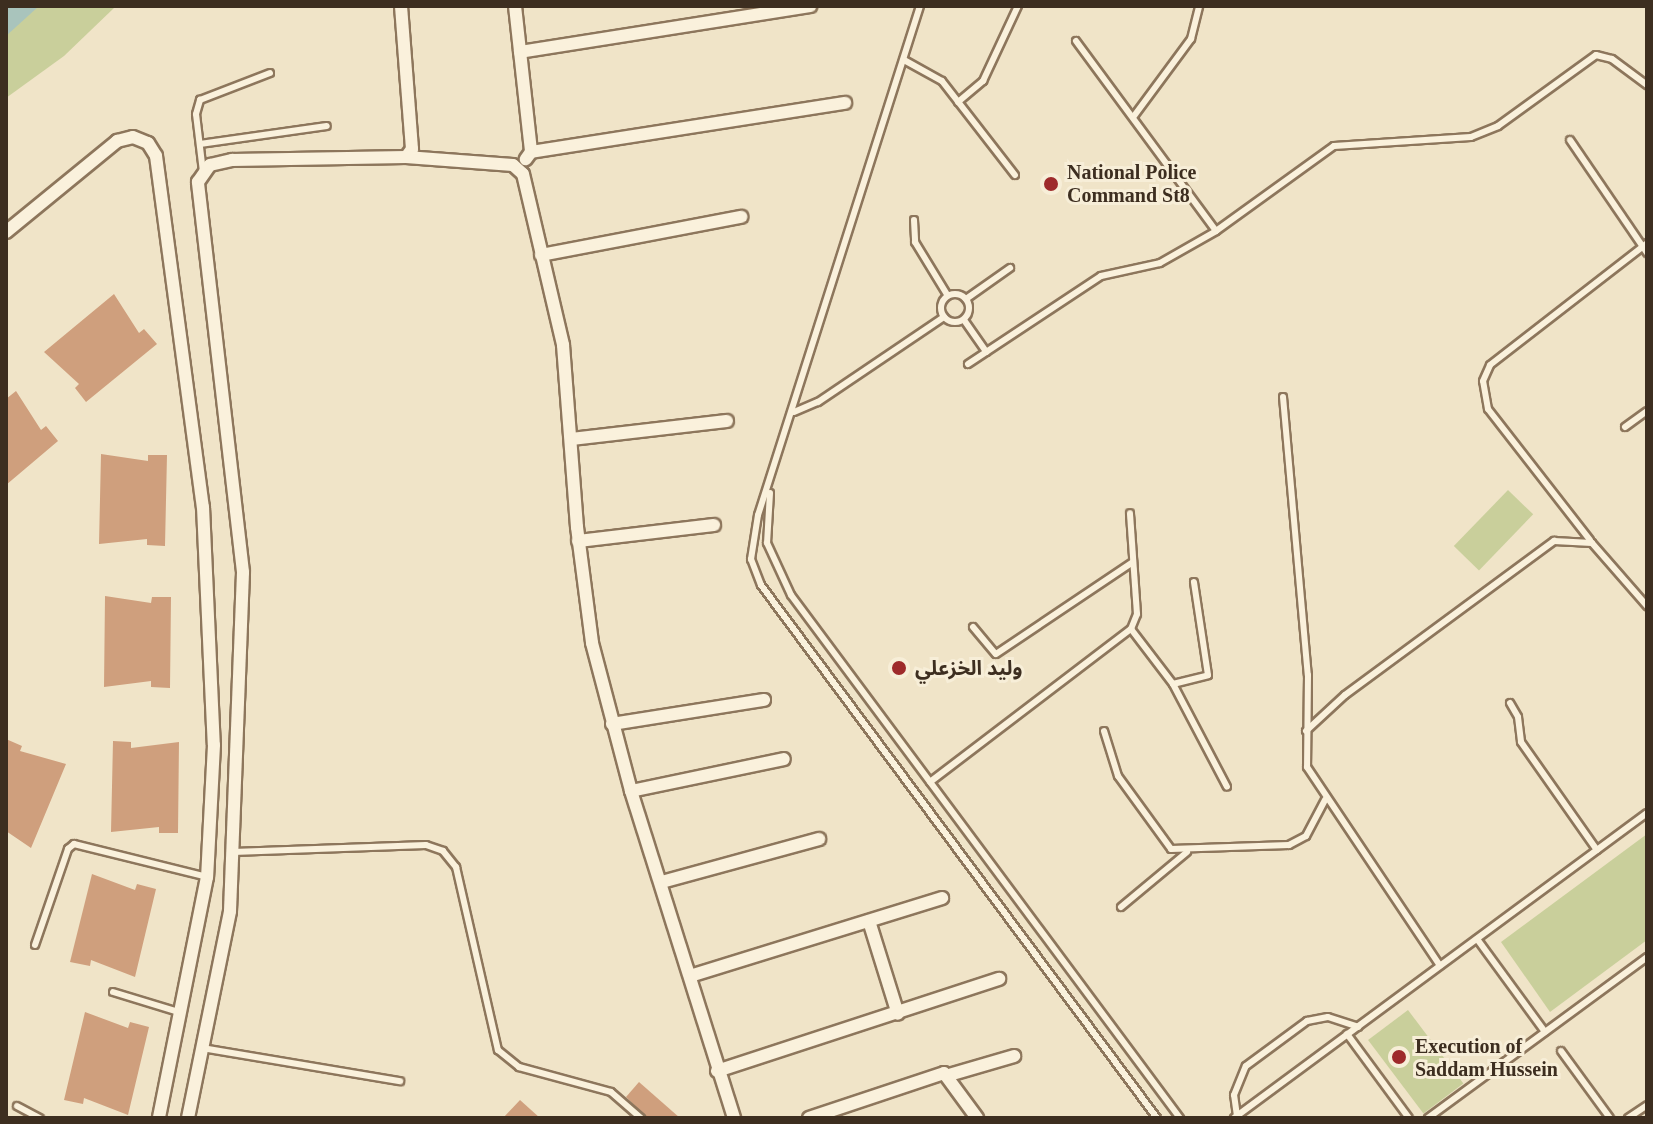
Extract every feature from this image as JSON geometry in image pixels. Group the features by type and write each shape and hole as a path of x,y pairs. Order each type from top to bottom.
{"street":[{"path":"401,6 412,149 406,157"},
{"path":"515,6 531,152 520,168 561,332 578,541 592,643 631,791 734,1118"},
{"path":"520,52 810,6"},
{"path":"531,152 845,103"},
{"path":"6,232 117,141 133,137 148,143 156,156 203,507 214,745 207,877 159,1118"},
{"path":"188,1118 230,911 243,572 198,192 203,172 232,160 406,157 520,168"},
{"path":"541,255 741,217"},
{"path":"571,439 727,421"},
{"path":"578,541 714,525"},
{"path":"612,724 764,700"},
{"path":"631,791 784,759"},
{"path":"662,882 819,839"},
{"path":"690,976 942,898"},
{"path":"869,921 898,1014"},
{"path":"717,1071 999,979"},
{"path":"809,1118 845,1112 949,1075 1014,1056"},
{"path":"949,1075 977,1118"}],"lane":[{"path":"920,6 751,545 754,571 761,585 1157,1118"},
{"path":"958,102 983,81 1018,6"},
{"path":"1134,116 1191,39 1199,6"},
{"path":"1076,41 1216,231"},
{"path":"968,364 1101,276 1160,263 1216,231 1334,146 1471,137 1498,126 1596,55 1612,59 1647,85"},
{"path":"904,60 942,81 1015,175"},
{"path":"203,172 200,100 270,73"},
{"path":"200,144 327,126"},
{"path":"1570,140 1645,248 1490,365 1483,381 1488,409 1592,543 1647,606"},
{"path":"914,220 915,242 948,296 966,299 1010,268"},
{"path":"944,317 941,310 948,296"},
{"path":"964,320 970,306 966,299"},
{"path":"794,412 818,402 944,317 964,320 986,352"},
{"path":"1283,397 1308,675 1307,767 1325,800 1440,966"},
{"path":"1625,427 1647,411"},
{"path":"773,477 765,528 779,575 1180,1118"},
{"path":"930,782 1131,629 1137,614 1130,513"},
{"path":"1306,731 1345,695 1554,541 1592,543"},
{"path":"973,627 996,654 1133,562"},
{"path":"1173,684 1208,675 1194,582"},
{"path":"1131,629 1173,684 1227,787"},
{"path":"1510,703 1518,717 1521,742 1597,850"},
{"path":"1104,731 1118,776 1171,849 1187,852 1289,845 1306,836 1325,800"},
{"path":"1235,1117 1647,813"},
{"path":"35,945 68,849 74,844 207,877"},
{"path":"233,852 426,845 443,851 456,867 498,1050 519,1067 611,1092 641,1118"},
{"path":"1121,907 1187,852"},
{"path":"1477,939 1545,1032"},
{"path":"1428,1118 1647,957"},
{"path":"113,992 182,1013"},
{"path":"1235,1117 1234,1095 1246,1066 1307,1021 1328,1017 1358,1027"},
{"path":"1347,1034 1409,1118"},
{"path":"202,1048 400,1081"},
{"path":"1561,1051 1610,1118"},
{"path":"1628,1118 1647,1105"},
{"path":"17,1106 40,1118"}],"green space":[{"path":"6,6 114,8 64,56 6,98"},
{"path":"1508,490 1533,514 1479,570 1454,546"},
{"path":"1647,834 1647,940 1550,1012 1501,942"},
{"path":"1408,1010 1463,1083 1423,1114 1368,1040"}],"water":[{"path":"6,6 39,6 6,36"}],"building":[{"path":"114,294 139,333 144,329 157,344 86,402 75,388 79,384 44,352"},
{"path":"16,391 41,430 46,426 58,441 6,485 6,399"},
{"path":"101,454 148,461 148,455 167,455 165,546 147,545 147,539 99,544"},
{"path":"105,596 151,603 152,597 171,597 170,688 151,687 151,681 104,687"},
{"path":"6,739 22,746 20,751 66,764 31,848 6,831"},
{"path":"113,741 131,742 131,748 179,742 178,833 159,833 159,827 111,832"},
{"path":"92,874 135,890 137,884 156,889 135,977 91,960 90,966 70,962"},
{"path":"85,1012 128,1028 130,1022 149,1027 128,1115 84,1098 83,1104 64,1100"},
{"path":"639,1082 680,1118 647,1118 626,1097"},
{"path":"520,1100 540,1118 503,1118"}],"place":[{"name":"National Police Command St8","path":"1051,184"},
{"name":"وليد الخزعلي","path":"899,668"},
{"name":"Execution of Saddam Hussein","path":"1399,1057"}]}
